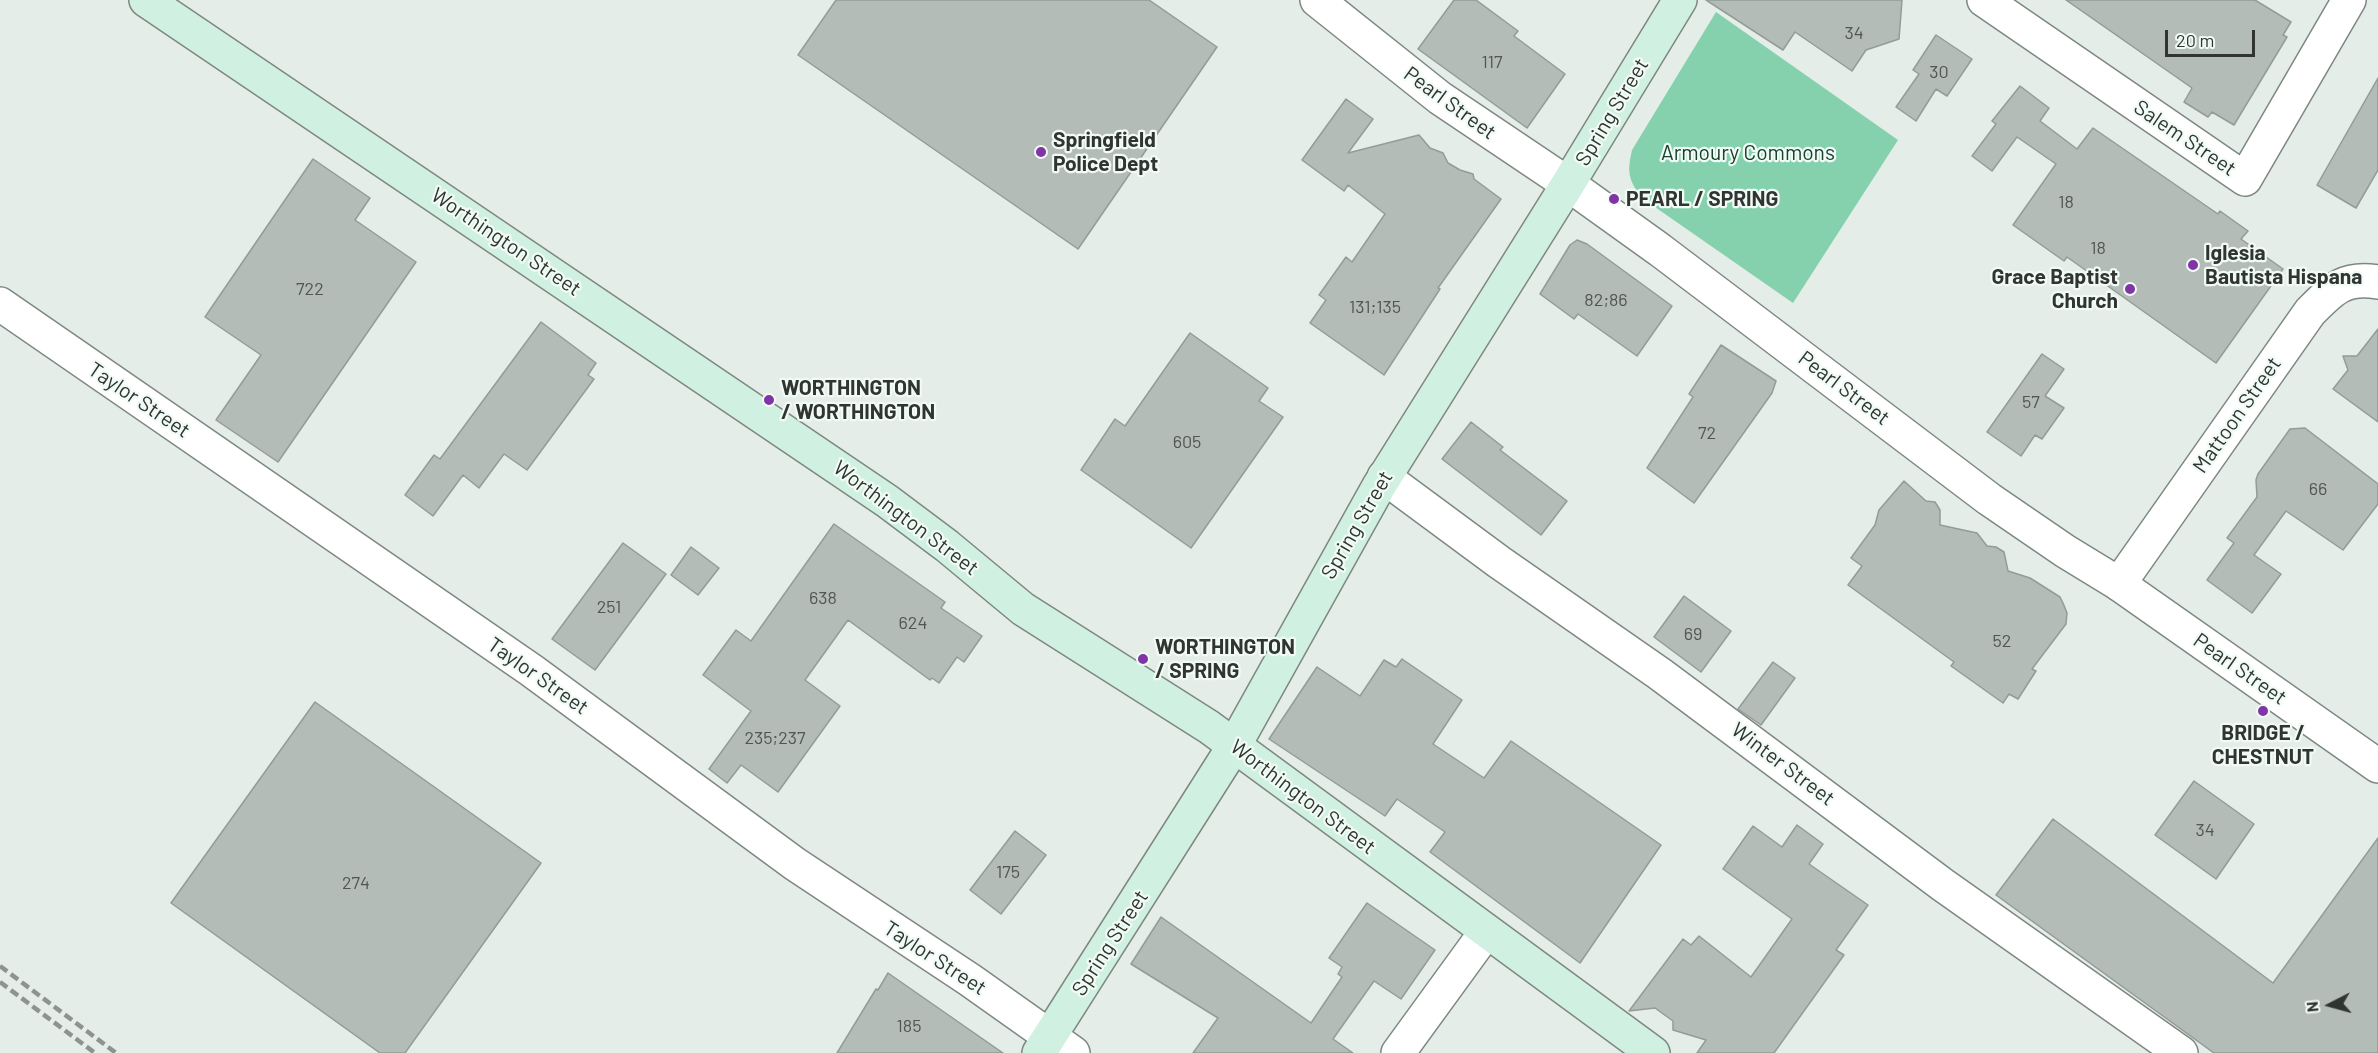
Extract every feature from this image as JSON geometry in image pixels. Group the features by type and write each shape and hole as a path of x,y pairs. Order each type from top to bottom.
{"main road":[{"name":"Worthington Street","path":"146,0 864,485 947,546 1023,609 1182,709 1653,1053"},
{"name":"Spring Street","path":"1054,1047 1234,746 1384,477 1569,184 1680,0"}],"street":[{"name":"Pearl Street","path":"1317,0 1440,98 1569,184 1814,365 1989,499 2065,551 2119,584 2378,766"},
{"name":"Salem Street","path":"1984,0 2245,179 2349,0"},
{"name":"Mattoon Street","path":"2119,584 2310,312 2342,284 2360,280 2378,282"},
{"name":"Taylor Street","path":"0,304 531,670 1054,1047"},
{"name":"Winter Street","path":"1384,477 1499,562 1688,694 1943,885 2181,1053"},
{"path":"1398,1053 1486,932"}],"green space":[{"name":"Armoury Commons","path":"1716,12 1898,140 1793,303 1642,198 1630,176 1629,164 1632,150"}],"building":[{"name":"Springfield Police Dept","path":"836,0 1149,0 1217,47 1078,249 798,55"},
{"path":"1454,0 1476,0 1518,31 1514,36 1565,74 1527,128 1418,49"},
{"path":"1706,0 1902,0 1899,39 1866,50 1852,71 1795,32 1783,50"},
{"path":"2066,0 2255,0 2291,22 2283,35 2287,37 2234,125 2212,112 2208,117 2184,102 2192,88"},
{"path":"1936,35 1972,59 1947,96 1936,89 1916,121 1896,107 1919,74 1913,70"},
{"path":"2378,78 2378,170 2356,208 2317,185"},
{"path":"2020,86 2049,108 2040,121 2077,149 2093,128 2218,214 2220,211 2248,231 2241,239 2283,269 2216,363 2067,257 2064,261 2013,225 2056,164 2017,137 1992,171 1972,156 1996,124 1992,121"},
{"path":"1346,99 1373,119 1348,153 1419,135 1430,148 1443,153 1448,163 1473,174 1474,179 1501,199 1438,288 1440,289 1384,375 1310,323 1326,300 1319,295 1346,257 1352,262 1385,214 1348,185 1344,191 1302,160"},
{"path":"313,159 370,198 355,220 416,262 278,462 216,420 261,355 205,317"},
{"path":"1577,240 1587,244 1672,306 1637,356 1578,314 1574,319 1540,294 1570,245"},
{"path":"541,322 596,363 588,375 594,379 527,470 504,454 479,488 463,475 433,516 405,495 434,455 440,459"},
{"path":"2378,329 2378,422 2333,389 2348,370 2343,356 2357,356"},
{"path":"1190,333 1268,388 1259,401 1283,417 1191,548 1081,470 1115,419 1125,426"},
{"path":"1721,345 1776,381 1772,393 1694,503 1647,468 1693,397 1689,394"},
{"path":"2042,354 2064,369 2045,396 2064,408 2042,439 2035,435 2021,456 1987,432"},
{"path":"1471,422 1503,447 1500,450 1567,501 1541,535 1442,459"},
{"path":"2305,428 2378,484 2378,504 2343,550 2286,511 2254,555 2281,574 2252,613 2207,580 2234,543 2227,538 2257,497 2258,474 2290,429"},
{"path":"1904,481 1926,501 1935,502 1940,510 1940,525 1977,533 1987,546 1996,547 2004,552 2008,571 2030,578 2060,597 2067,613 2066,624 2032,669 2036,671 2018,699 2009,694 2003,703 1951,666 1954,662 1848,585 1862,566 1851,558 1875,525 1879,510"},
{"path":"834,524 945,602 941,608 982,636 964,662 957,657 939,683 932,678 930,680 848,620 805,680 840,706 778,792 741,765 727,783 709,769 751,711 703,675 736,630 751,641"},
{"path":"623,543 666,574 595,670 552,639"},
{"path":"691,547 719,568 698,595 671,575"},
{"path":"1684,596 1731,631 1701,672 1654,637"},
{"path":"1402,659 1462,700 1433,744 1484,778 1511,741 1661,845 1580,963 1430,852 1445,832 1397,799 1385,816 1269,739 1317,667 1360,696 1384,660 1396,667"},
{"path":"1773,662 1795,678 1761,725 1738,709"},
{"path":"315,702 541,863 405,1053 380,1053 171,903"},
{"path":"2194,781 2254,824 2216,879 2155,835"},
{"path":"2053,819 2273,983 2378,838 2378,1053 2214,1053 1996,895"},
{"path":"1797,825 1823,844 1809,864 1868,905 1836,950 1844,955 1774,1053 1697,1053 1706,1040 1673,1030 1673,1021 1655,1008 1629,1011 1683,939 1691,945 1699,936 1751,977 1792,919 1723,869 1753,826 1782,847"},
{"path":"1015,831 1046,855 1001,914 970,890"},
{"path":"1367,903 1435,950 1401,999 1374,981 1333,1039 1353,1053 1193,1053 1218,1018 1131,964 1161,917 1311,1023 1342,977 1338,974 1342,967 1329,958"},
{"path":"888,973 1003,1053 837,1053"}],"railway":[{"path":"0,966 116,1053"},
{"path":"0,982 95,1053"}],"place":[{"name":"Springfield Police Dept","path":"1041,152"},
{"name":"PEARL / SPRING","path":"1614,199"},
{"name":"Iglesia Bautista Hispana","path":"2193,265"},
{"name":"Grace Baptist Church","path":"2130,289"},
{"name":"WORTHINGTON / WORTHINGTON","path":"769,400"},
{"name":"WORTHINGTON / SPRING","path":"1143,659"},
{"name":"BRIDGE / CHESTNUT","path":"2263,711"}]}
